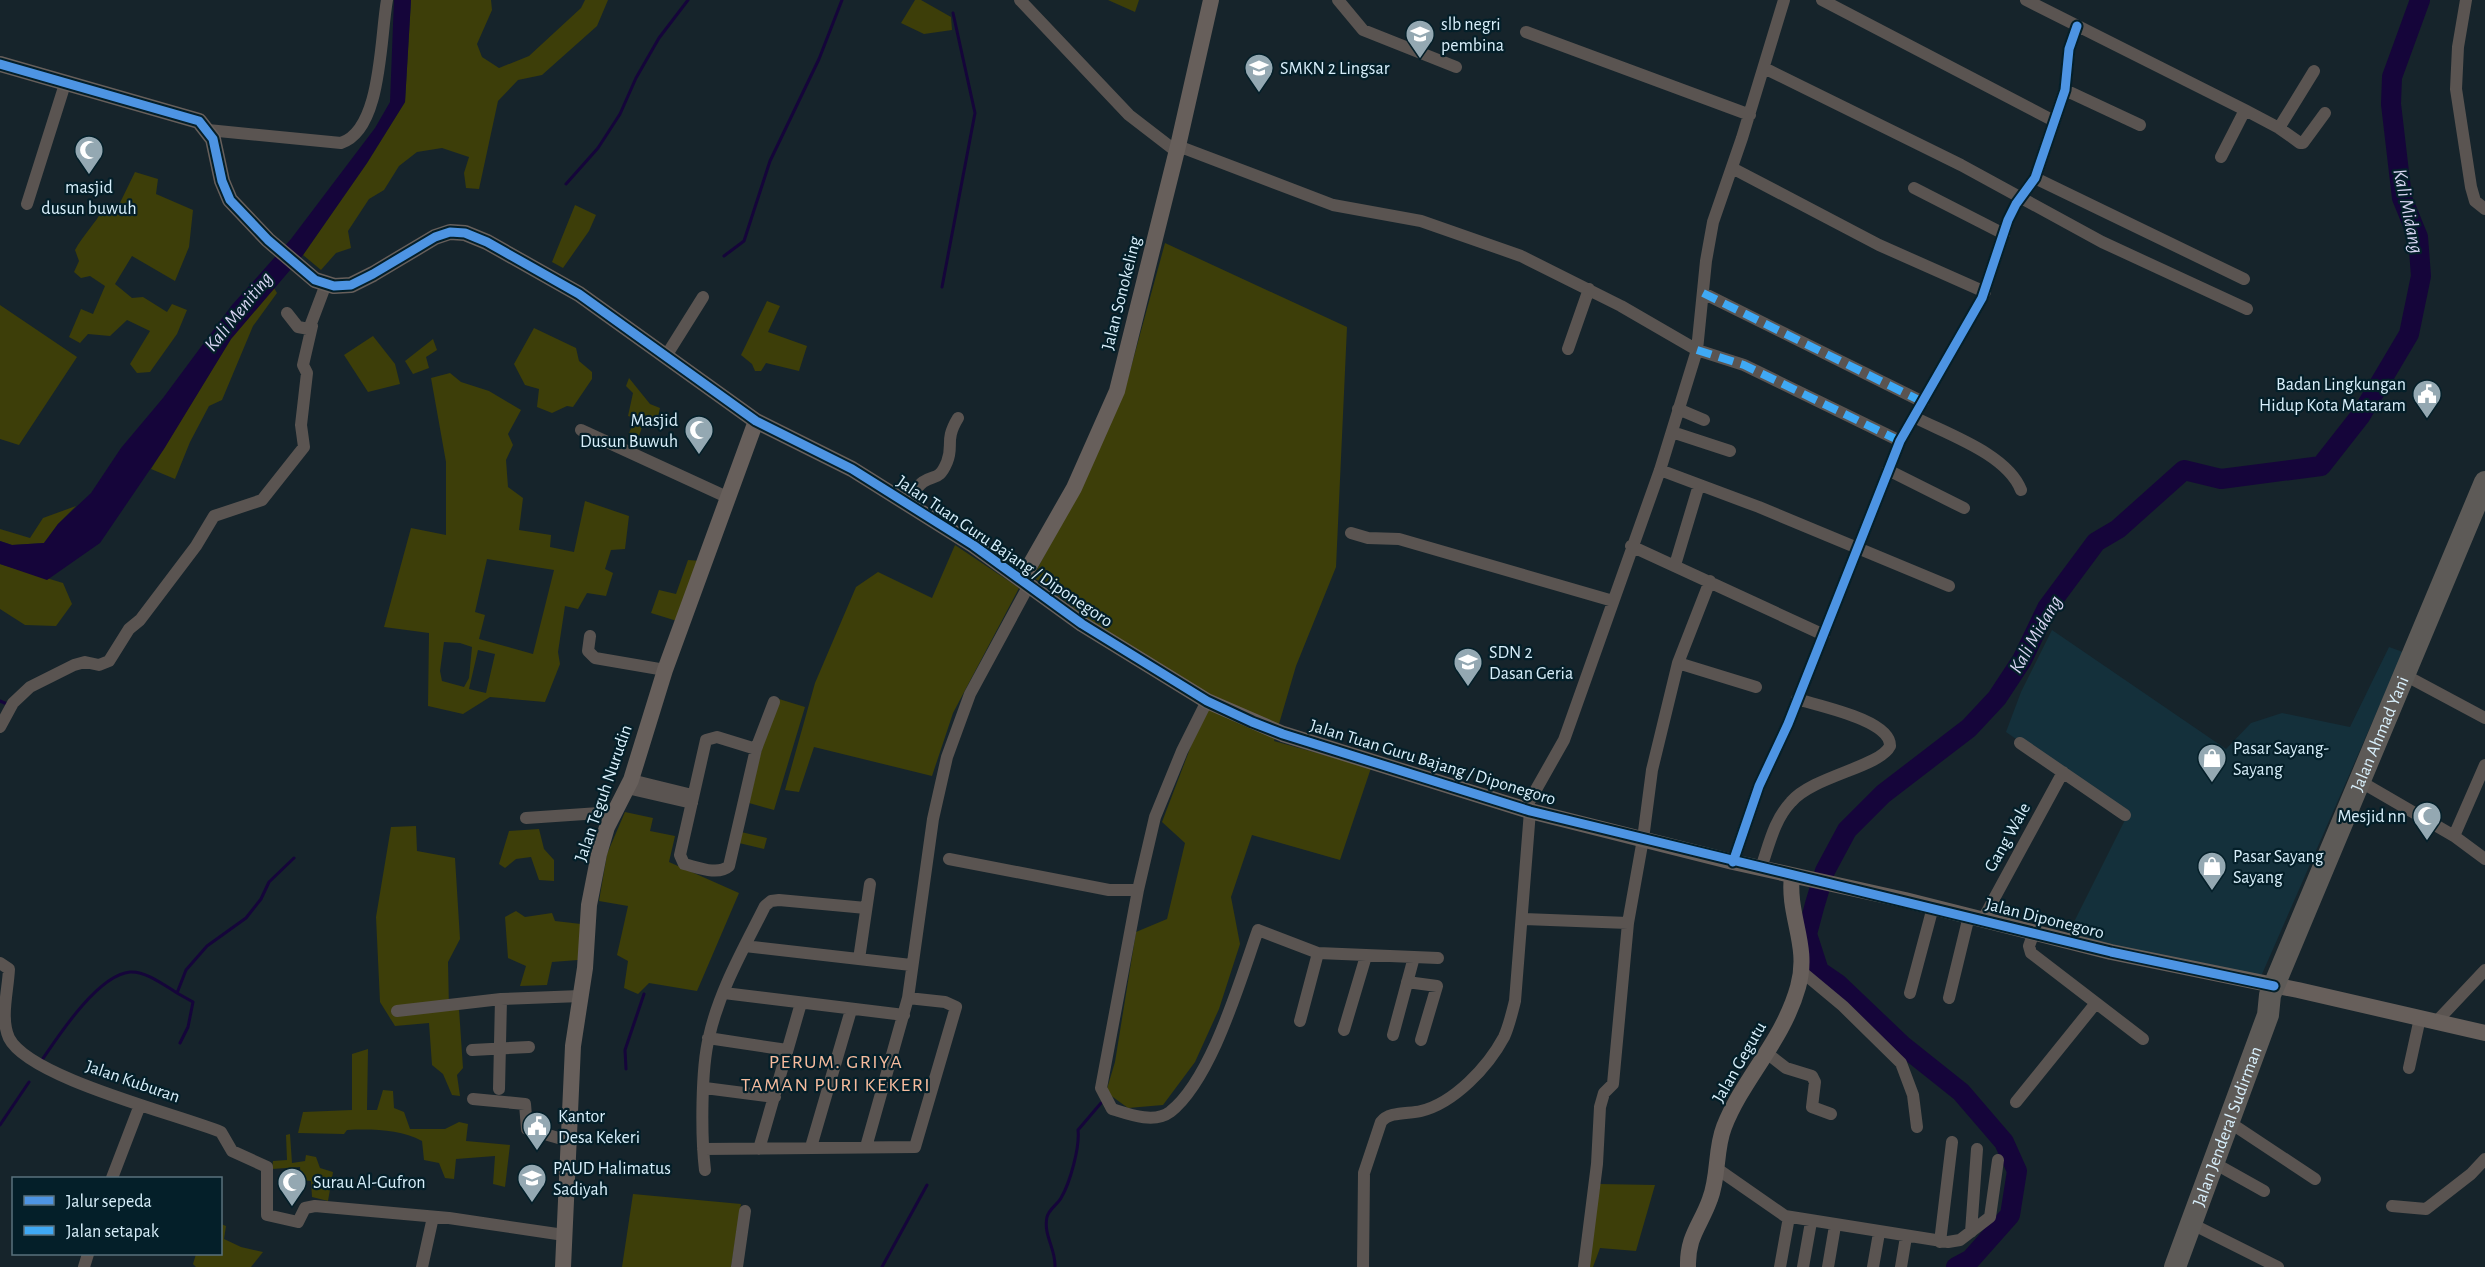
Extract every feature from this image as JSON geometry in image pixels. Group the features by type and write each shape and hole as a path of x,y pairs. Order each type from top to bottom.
{"highway":[{"name":"Jalan Ahmad Yani","path":"2279,987 2421,650 2485,482"},
{"path":"2279,987 2414,680 2421,650 2485,513"},
{"name":"Jalan Jenderal Sudirman","path":"2175,1267 2268,1015 2268,1003 2279,987"}],"street":[{"path":"208,130 322,141 351,140 369,116 375,91 387,0"},
{"path":"1020,0 1129,115 1177,149 1333,205 1432,225 1521,256 1589,289 1697,350 1744,365 1899,441"},
{"name":"Jalan Sonokeling","path":"1026,582 1074,488 1116,391 1177,149 1211,0"},
{"path":"1338,0 1363,30 1456,68"},
{"path":"1362,1267 1364,1173 1377,1132 1387,1117 1422,1111 1463,1087 1504,1038 1515,1001 1528,810 1564,740 1631,546 1660,470 1697,350 1713,222 1750,115 1784,0"},
{"path":"1822,0 2054,121"},
{"path":"2026,0 2245,110 2279,128 2302,144 2325,113"},
{"path":"2466,0 2458,47 2456,89 2470,187 2475,201 2485,209"},
{"path":"1733,862 1759,786 1824,635 1899,441 1985,292 2008,220 2035,178 2065,90 2069,49 2077,26"},
{"path":"1526,32 1750,115"},
{"path":"0,64 199,121 208,130 230,200 268,240 305,272 326,285 312,326 303,365 308,373 301,425 304,447 262,500 214,516 196,546 140,620 129,629 109,661 99,665 85,662 74,665 30,687 13,703 0,727"},
{"path":"1764,68 2021,197 2102,242 2247,309"},
{"path":"2279,128 2314,71"},
{"path":"27,204 65,84"},
{"path":"2065,90 2140,125"},
{"path":"2222,157 2245,110"},
{"path":"1732,168 1879,245 1985,292"},
{"path":"2035,178 2244,279"},
{"path":"1914,188 2004,234"},
{"name":"Jalan Tuan Guru Bajang / Diponegoro","path":"326,285 339,287 356,283 435,237 450,232 465,233 557,279 756,421 852,469 1026,582 1072,617 1207,701 1283,734 1528,810 1733,862 1809,878"},
{"path":"1568,349 1589,289"},
{"path":"1703,293 1923,402"},
{"path":"666,356 703,297"},
{"path":"287,313 291,321 302,329 312,326"},
{"path":"1678,409 1704,420"},
{"path":"1914,417 2005,465 2017,480 2021,490"},
{"path":"905,504 923,482 933,479 942,472 950,453 948,437 958,418"},
{"name":"Jalan Teguh Nurudin","path":"563,1267 573,1046 581,996 590,897 599,854 614,812 629,784 665,670 756,421"},
{"path":"581,430 729,498"},
{"path":"1672,432 1730,451"},
{"path":"1660,470 1949,586"},
{"path":"1888,470 1965,508"},
{"path":"1675,565 1699,485"},
{"path":"1351,533 1368,538 1399,539 1613,601"},
{"path":"1631,546 1824,635"},
{"path":"1584,1267 1597,1164 1600,1107 1604,1093 1613,1084 1628,923 1644,839 1652,770 1678,663 1710,581"},
{"path":"866,1147 908,998 933,819 950,748 970,694 1026,582"},
{"path":"590,636 588,651 595,658 665,670"},
{"path":"1678,663 1756,687"},
{"path":"2414,680 2485,718"},
{"path":"1761,868 1774,828 1791,801 1810,787 1835,774 1869,763 1884,754 1890,746 1889,738 1879,727 1797,699"},
{"path":"1207,701 1182,751 1155,817 1138,890 1101,1088 1112,1109 1140,1118 1169,1113 1199,1076 1220,1033 1258,930 1318,953 1438,958"},
{"path":"756,749 717,737 706,740 680,859 684,864 714,870 726,869 729,866 756,749 774,702"},
{"path":"2020,743 2125,815"},
{"path":"2454,836 2481,789 2485,765"},
{"name":"Gang Wale","path":"1949,998 1976,917 2062,772"},
{"path":"629,784 693,800"},
{"path":"2368,786 2454,836 2485,859"},
{"path":"526,818 614,812"},
{"path":"949,859 1109,890 1138,890"},
{"name":"Jalan Gegutu","path":"1688,1267 1692,1235 1710,1199 1724,1127 1768,1054 1792,1003 1801,971 1803,949 1790,898 1792,875"},
{"name":"Jalan Diponegoro","path":"1809,878 1976,917 2111,952 2485,1033"},
{"path":"859,959 870,884"},
{"path":"705,1170 703,1149 708,1038 723,993 765,906 771,901 866,908"},
{"path":"1910,993 1933,907"},
{"path":"1522,919 1628,923"},
{"path":"2034,932 2029,946 2031,953 2143,1039"},
{"path":"745,946 911,965"},
{"path":"1300,1021 1318,953"},
{"path":"1344,1030 1366,956"},
{"path":"1393,1035 1414,957"},
{"name":"Jalan Kuburan","path":"0,963 9,969 5,1022 9,1039 16,1048 44,1068 140,1105 222,1132 232,1151 266,1165 268,1172 266,1213 298,1222 305,1208 315,1206 433,1216"},
{"path":"2409,1068 2428,1020 2485,970"},
{"path":"1801,971 1843,1006 1901,1063 1913,1095 1917,1127"},
{"path":"1407,982 1437,986 1422,1040"},
{"path":"723,993 904,1015"},
{"path":"397,1011 501,999 581,996"},
{"path":"703,1149 915,1146 956,1007 945,1002 908,998"},
{"path":"499,1089 501,999"},
{"path":"2016,1102 2096,1002"},
{"path":"759,1149 801,1003"},
{"path":"811,1147 851,1010"},
{"path":"708,1038 787,1050"},
{"path":"472,1050 529,1047"},
{"path":"1768,1054 1786,1068 1812,1076 1815,1082 1812,1107 1831,1114"},
{"path":"705,1088 775,1097"},
{"path":"473,1100 525,1104 527,1129 569,1141"},
{"path":"113,1177 140,1105"},
{"path":"2229,1122 2315,1179"},
{"path":"1940,1242 1952,1142"},
{"path":"1971,1232 1977,1149"},
{"path":"2392,1206 2426,1209 2439,1202 2485,1159"},
{"path":"1716,1168 1770,1207 1789,1217 1940,1242 1960,1240 1990,1217 1998,1160"},
{"path":"2214,1163 2264,1191"},
{"path":"737,1267 746,1211"},
{"path":"422,1267 433,1216 564,1234"},
{"path":"1780,1267 1789,1217"},
{"path":"1803,1267 1811,1222"},
{"path":"2192,1224 2278,1267"},
{"path":"1828,1267 1835,1226"},
{"path":"1873,1267 1879,1233"},
{"path":"1901,1267 1906,1237"}],"shaded area":[{"path":"411,0 491,0 492,10 477,44 482,57 499,68 529,56 581,8 585,0 608,0 597,26 542,75 518,80 498,101 479,189 466,188 464,173 469,157 442,148 417,152 399,166 384,190 369,199 348,231 351,248 336,253 321,270 303,255 367,163 405,102"},
{"path":"915,0 921,0 951,17 952,30 924,34 901,23"},
{"path":"1108,0 1139,0 1135,12"},
{"path":"135,172 158,179 156,194 193,210 189,247 175,281 132,256 115,284 132,298 143,297 167,312 172,304 187,310 177,334 150,372 137,373 130,364 150,331 127,320 110,336 88,334 80,343 69,337 81,309 93,314 105,286 90,276 81,278 74,272 79,261 75,250 103,209 117,209"},
{"path":"575,205 596,215 589,231 563,268 552,262"},
{"path":"1165,243 1347,327 1336,567 1296,666 1274,741 1371,768 1340,860 1252,835 1231,897 1240,944 1219,1009 1195,1062 1163,1105 1128,1108 1106,1092 1115,1062 1136,932 1167,919 1185,843 1162,822 1210,696 1103,630 1033,577 1081,486 1124,393"},
{"path":"274,288 277,293 253,326 222,400 209,406 190,442 175,479 151,469 231,339"},
{"path":"767,301 780,306 768,332 807,346 799,371 766,363 761,371 755,371 752,364 741,355"},
{"path":"0,305 77,357 19,445 0,439"},
{"path":"534,328 576,348 579,361 592,372 592,379 573,407 567,406 552,413 537,407 539,389 525,385 514,364"},
{"path":"373,336 395,364 400,384 368,392 344,355"},
{"path":"433,339 437,350 426,357 429,368 413,374 405,361"},
{"path":"450,373 461,382 489,391 521,410 508,434 513,445 506,460 508,487 523,498 519,530 551,535 550,547 574,552 585,501 629,516 625,549 611,550 605,569 613,573 606,596 587,593 578,609 565,606 558,652 560,664 545,702 490,697 463,714 428,706 429,633 384,627 411,528 446,535 446,462 431,378","holes":["487,559 554,570 533,654 479,639 485,615 475,612","444,642 460,643 472,647 469,678 464,687 442,681 440,671","478,650 495,654 486,693 469,689"]},
{"path":"629,378 650,404 660,408 657,421 642,427 636,445 630,444 628,436 635,418 628,416 633,393 626,386"},
{"path":"76,506 58,524 44,543 12,545 0,541 0,529 30,538 43,518"},
{"path":"955,545 1019,588 953,713 932,776 814,747 799,792 785,790 815,683 856,587 878,572 932,598"},
{"path":"688,560 701,561 677,621 651,613 659,590 676,594"},
{"path":"0,564 63,583 72,604 56,626 25,625 0,609"},
{"name":"Pasar Sayang- Sayang","path":"2052,630 2226,749 2251,723 2282,713 2350,727 2389,647 2403,652 2259,981 2066,938 2127,816 2006,732 2021,692"},
{"path":"779,699 805,707 774,810 749,803 761,752"},
{"path":"625,812 653,818 650,831 675,836 669,862 739,893 697,991 649,983 638,994 624,988 628,961 617,955 628,906 599,901 607,854"},
{"path":"416,826 417,851 455,858 460,939 448,962 449,1009 459,1009 463,1068 457,1075 460,1096 452,1095 443,1074 432,1065 429,1023 395,1026 380,1002 376,917 391,827"},
{"path":"539,829 544,849 554,860 554,881 539,880 531,857 516,859 505,868 499,864 509,831"},
{"path":"741,832 767,838 764,849 739,843"},
{"path":"516,911 525,917 552,913 555,921 581,924 578,960 552,962 547,985 520,986 526,966 508,958 505,917"},
{"path":"368,1049 367,1110 377,1110 383,1090 393,1091 394,1108 404,1112 410,1129 445,1129 459,1122 468,1124 466,1141 510,1145 505,1187 493,1184 495,1156 456,1159 454,1179 445,1178 439,1163 424,1160 422,1141 404,1134 366,1130 347,1130 344,1134 298,1133 303,1112 352,1110 352,1054"},
{"path":"290,1134 292,1163 305,1161 306,1155 316,1157 320,1168 333,1172 328,1201 312,1197 311,1181 301,1180 300,1167 272,1169 273,1161 287,1160 286,1135"},
{"path":"1599,1184 1655,1185 1636,1251 1600,1248 1593,1267 1588,1267"},
{"path":"633,1194 741,1204 731,1267 622,1267"},
{"path":"222,1224 226,1226 224,1239 241,1247 263,1252 251,1267 196,1267 193,1264 196,1255 222,1255"}],"water":[{"name":"Kali Meniting","path":"394,0 411,0 405,102 367,163 303,255 231,339 164,449 100,543 47,580 0,564 0,541 12,545 44,543 58,524 91,493 121,448 163,398 232,305 291,239 375,128 390,102"}],"waterway":[{"path":"566,184 598,148 620,114 636,78 659,38 688,0"},
{"path":"724,256 744,241 770,161 819,59 842,0"},
{"name":"Kali Midang","path":"1956,1267 1971,1259 2010,1215 2017,1171 2004,1142 1961,1092 1902,1045 1838,984 1819,971 1807,934 1825,871 1847,830 1883,794 1969,728 1997,698 2022,660 2047,608 2096,542 2118,529 2184,470 2221,479 2321,466 2361,415 2409,334 2421,276 2418,237 2402,198 2391,104 2392,77 2420,0"},
{"path":"942,287 975,113 953,13"},
{"path":"0,701 7,704"},
{"path":"180,1043 188,1027 193,1002 177,993 186,970 207,946 246,918 261,899 269,882 294,858"},
{"path":"42,1060 80,1008 105,984 118,976 136,972 155,979 177,993"},
{"path":"626,1069 625,1050 644,994"},
{"path":"0,1125 29,1082"},
{"path":"1055,1267 1046,1224 1047,1217 1061,1198 1068,1183 1076,1155 1078,1130 1101,1103"},
{"path":"882,1267 927,1185"}],"marked path":[{"path":"1703,293 1923,402"},
{"path":"1697,350 1744,365 1900,441"}],"cycle path":[{"path":"1733,862 1759,786 1788,724 1900,441 1982,298 2008,220 2016,204 2035,178 2065,90 2069,49 2077,26"},
{"path":"0,64 199,121 213,139 222,181 230,200 268,240 315,280 334,286 351,285 435,237 450,232 465,233 487,242 579,294 756,421 852,469 973,545 1082,624 1207,701 1252,722 1283,734 1530,811 2111,952 2274,986"}],"place":[{"name":"slb negri pembina","path":"1420,60"},
{"name":"SMKN 2 Lingsar","path":"1259,94"},
{"name":"masjid dusun buwuh","path":"89,176"},
{"name":"Badan Lingkungan Hidup Kota Mataram","path":"2427,420"},
{"name":"Masjid Dusun Buwuh","path":"699,456"},
{"name":"SDN 2 Dasan Geria","path":"1468,688"},
{"name":"Pasar Sayang- Sayang","path":"2212,784"},
{"name":"Mesjid nn","path":"2427,842"},
{"name":"Pasar Sayang Sayang","path":"2212,892"},
{"name":"Kantor Desa Kekeri","path":"537,1152"},
{"name":"PAUD Halimatus Sadiyah","path":"532,1204"},
{"name":"Surau Al-Gufron","path":"292,1208"}],"district":[{"name":"PERUM. GRIYA TAMAN PURI KEKERI","path":"836,1072"}]}
